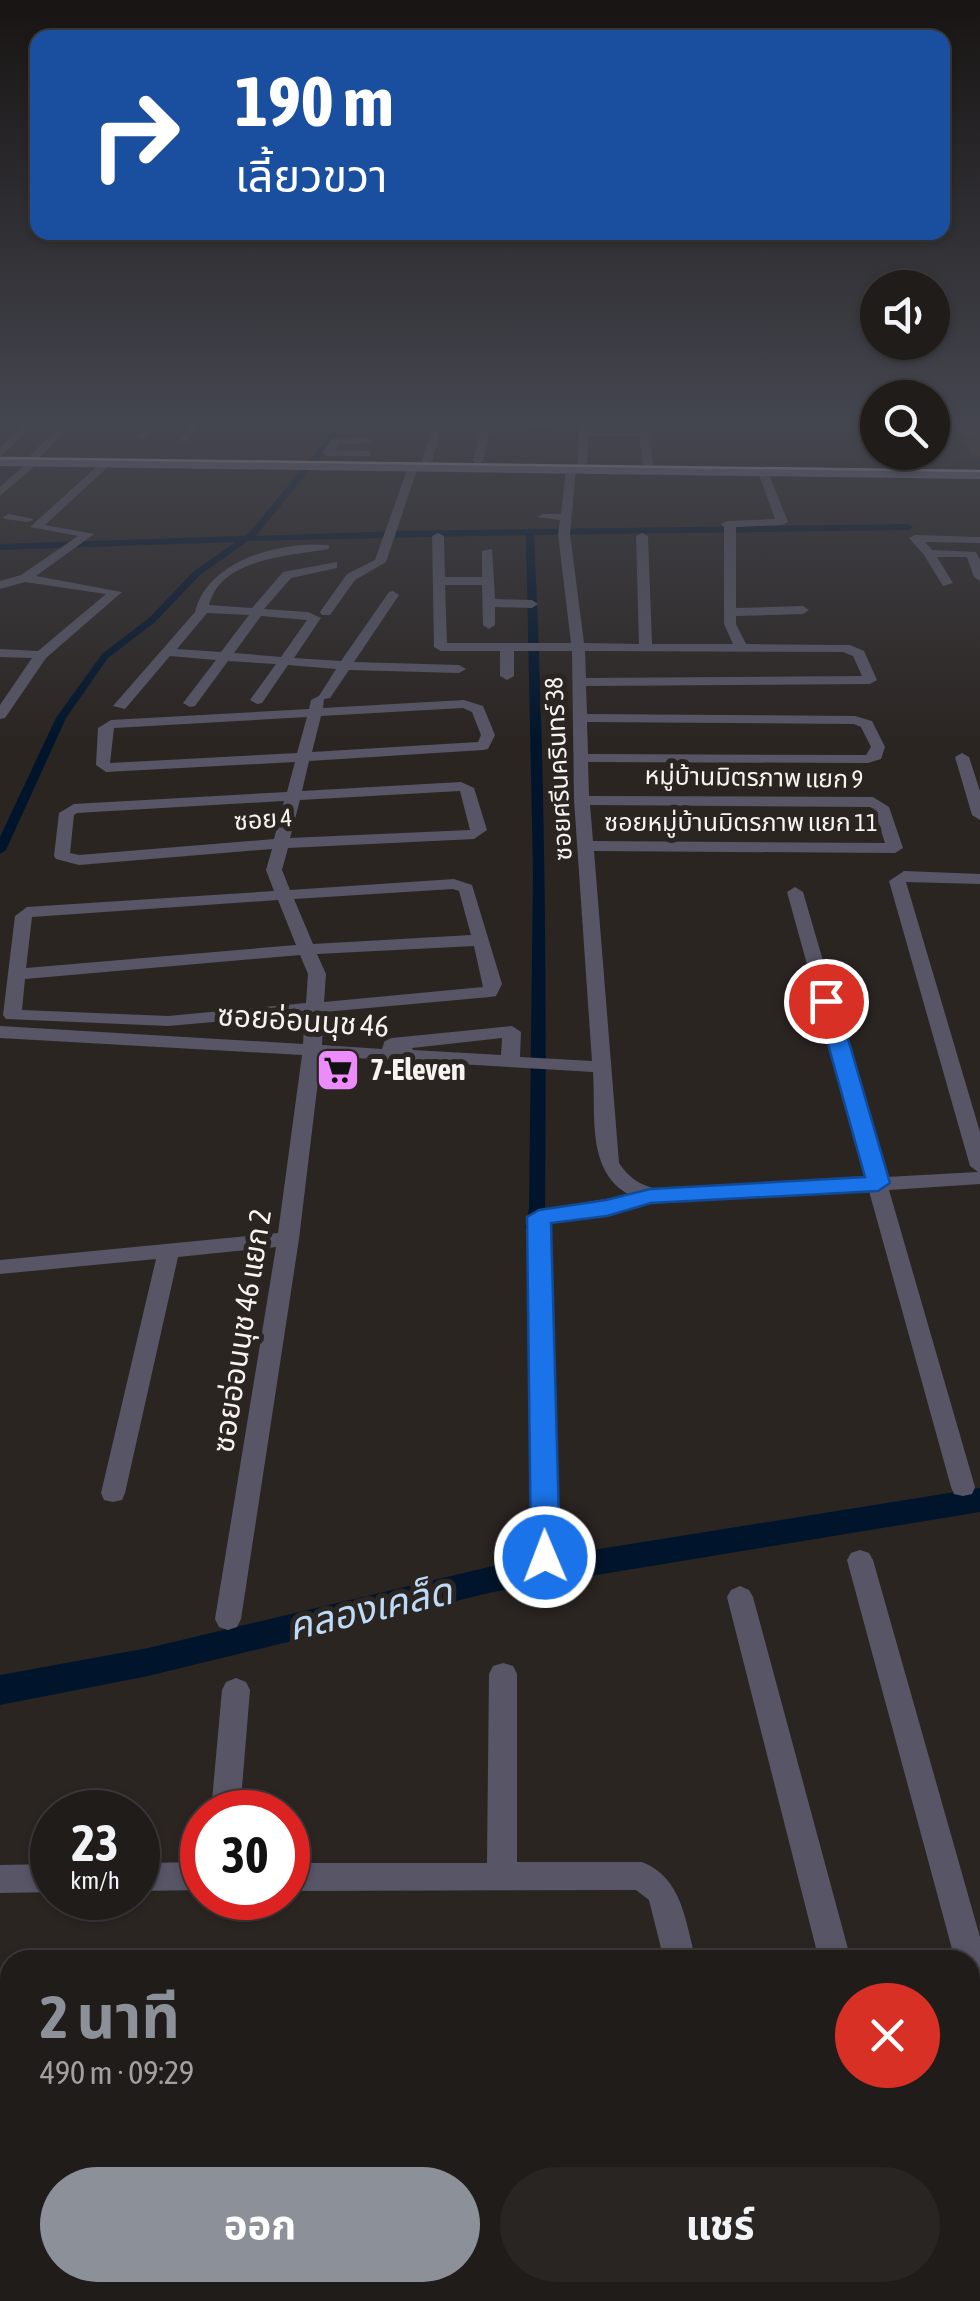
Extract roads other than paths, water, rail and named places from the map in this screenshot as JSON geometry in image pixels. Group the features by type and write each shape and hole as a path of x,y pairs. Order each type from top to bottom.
{"street":[{"path":"0,585 25,578 88,532 37,526"},
{"path":"257,700 316,614 351,577 378,564 393,526"},
{"path":"742,648 731,628 730,528 744,526"},
{"name":"ซอยศรีนครินทร์ 38","path":"564,527 578,648 582,800 609,1162 628,1187 650,1196"},
{"path":"438,536 439,646 853,649 870,680 577,682"},
{"path":"642,536 646,648"},
{"path":"947,583 915,538 980,540"},
{"path":"120,706 202,608 221,578 250,560 326,547"},
{"path":"488,550 489,625"},
{"path":"929,553 972,554 980,577"},
{"path":"190,703 281,579 308,568 333,565"},
{"path":"0,715 19,677 116,592 25,578"},
{"path":"439,581 489,581"},
{"name":"ซอยอ่อนนุช 46 แยก 2","path":"228,1618 288,1240 318,981 308,949 274,876 279,844 319,703 393,595"},
{"path":"489,604 532,604"},
{"path":"202,608 316,614"},
{"path":"730,612 803,610"},
{"path":"507,648 507,676"},
{"path":"413,669 416,650"},
{"path":"166,652 284,662 460,669"},
{"path":"0,653 41,655"},
{"path":"319,703 468,704 478,709 488,742 476,747 303,755 111,769 103,765 105,728 112,724 319,703"},
{"path":"579,718 855,720 868,724 878,753 868,759 581,758"},
{"path":"962,757 980,815"},
{"name":"ซอย 4","path":"460,786 467,788 480,830 469,835 279,844 79,860 62,856 67,813 74,809 290,798 460,786"},
{"name":"หมู่บ้านมิตรภาพ แยก 9","path":"582,800 869,802 881,807 896,848"},
{"name":"ซอยหมู่บ้านมิตรภาพ แยก 11","path":"586,846 896,848"},
{"path":"980,879 909,876 896,881 980,1166"},
{"path":"462,885 481,940 493,984 490,992 168,1022 12,1015 24,916 28,912 462,885"},
{"path":"796,892 963,1487"},
{"path":"16,974 308,949 481,940"},
{"name":"ซอยอ่อนนุช 46","path":"0,1032 603,1067"},
{"path":"512,1032 515,1060 391,1050 392,1044 512,1032"},
{"path":"545,1557 539,1217 607,1208 650,1196 980,1178"},
{"path":"0,1267 288,1240"},
{"path":"114,1494 168,1252"},
{"path":"860,1560 968,1950"},
{"path":"740,1597 832,1950"},
{"path":"502,1874 503,1674"},
{"path":"227,1790 236,1690"},
{"path":"310,1877 642,1876 662,1892 677,1950"},
{"path":"0,1879 30,1878"}],"waterway":[{"path":"246,539 259,526"},
{"path":"530,532 909,527"},
{"path":"246,539 530,532"},
{"path":"530,532 539,871 537,1209 533,1228"},
{"path":"0,547 246,539"},
{"path":"0,850 61,718 105,656 152,620 197,573 246,539"},
{"name":"คลองเคล็ด","path":"0,1690 148,1662 493,1579 980,1500"}],"place":[{"name":"7-Eleven","path":"338,1070"}]}
